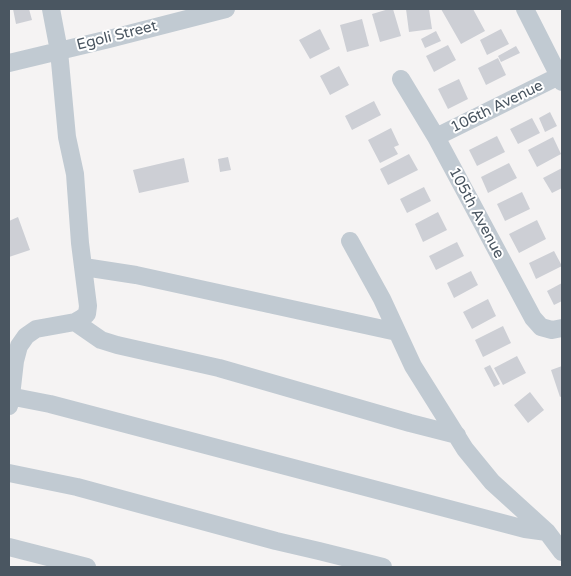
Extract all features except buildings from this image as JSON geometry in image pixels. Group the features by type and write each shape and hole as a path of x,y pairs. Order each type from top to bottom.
{"street":[{"path":"51,9 59,51 66,137 75,174 80,243 88,306 86,314 74,322 36,329 26,336 19,346 14,361 10,399 50,404 525,529 547,532"},
{"name":"Egoli Street","path":"9,63 226,9"},
{"path":"525,9 561,79"},
{"name":"106th Avenue","path":"436,137 561,79"},
{"name":"105th Avenue","path":"401,80 436,137 533,318 541,327 552,330 562,328"},
{"path":"350,241 382,299 413,366 465,449 492,482 547,532 562,552"},
{"path":"84,267 136,274 397,332"},
{"path":"74,322 101,340 117,346 219,368 410,424 457,435"},
{"path":"9,473 77,487 276,541 383,567"},
{"path":"9,547 87,567"}]}
